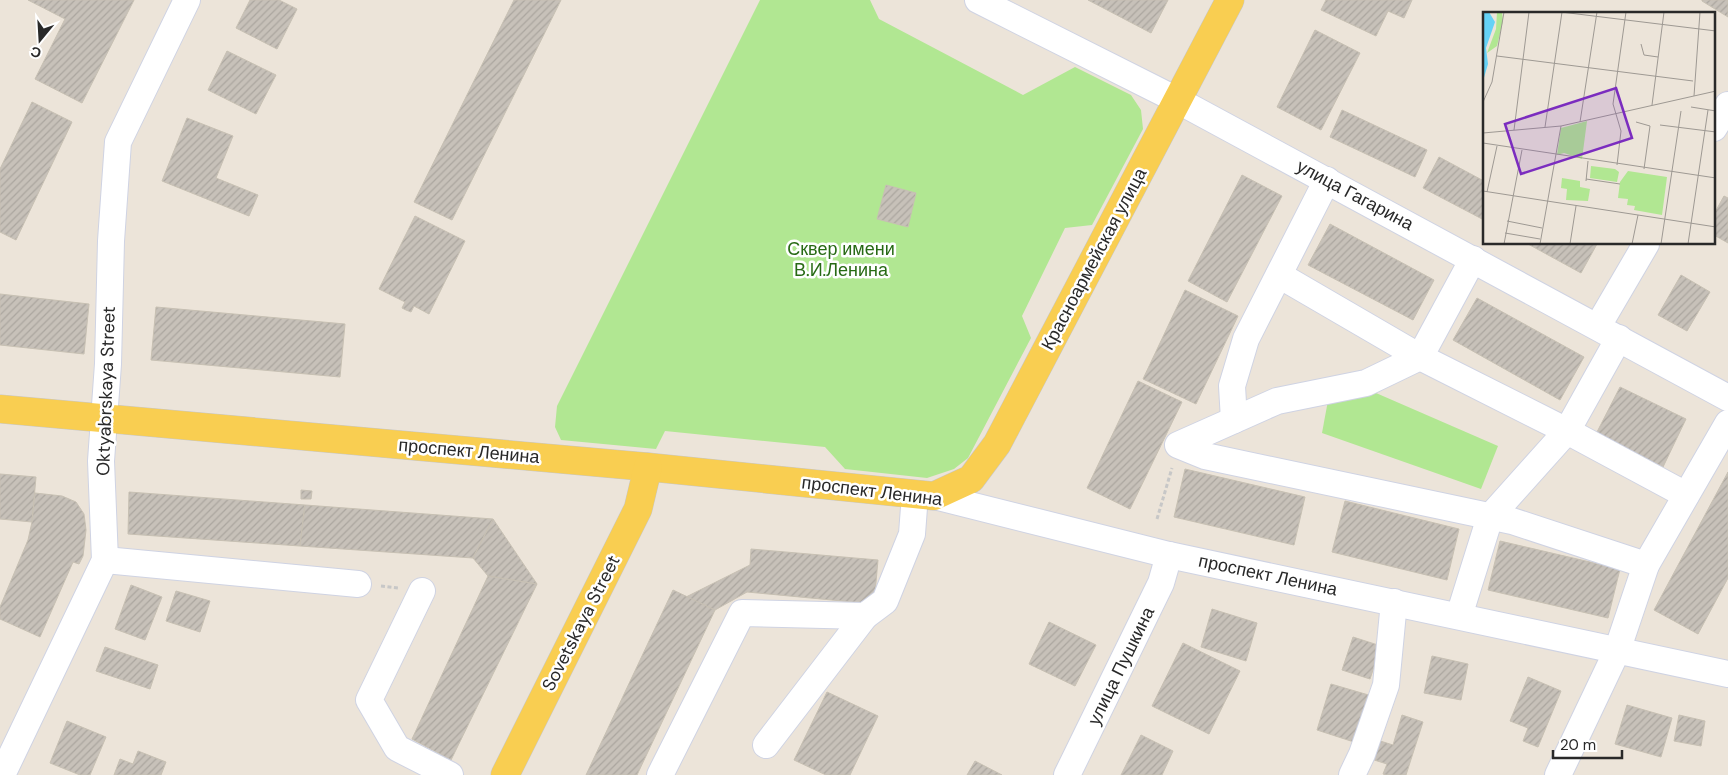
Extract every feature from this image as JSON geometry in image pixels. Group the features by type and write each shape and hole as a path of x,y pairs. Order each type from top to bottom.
{"main road":[{"name":"Красноармейская улица","path":"925,495 970,479 997,444 1230,0"},
{"name":"проспект Ленина","path":"0,409 648,467 925,495"},
{"name":"Sovetskaya Street","path":"505,775 638,509 648,467"}],"street":[{"name":"Oktyabrskaya Street","path":"2,775 105,560 101,462 108,364 111,241 118,142 187,0"},
{"name":"улица Гагарина","path":"978,0 1177,100 1728,398"},
{"path":"1716,125 1728,105"},
{"path":"1234,420 1232,386 1246,339 1327,180"},
{"path":"1459,616 1490,517 1567,432 1646,245"},
{"path":"1178,446 1277,401 1366,383 1420,357 1473,259"},
{"path":"1279,275 1420,357 1686,495"},
{"path":"1558,775 1617,651 1646,565 1728,423"},
{"path":"1178,446 1205,456 1512,521 1646,565"},
{"path":"766,745 865,616 884,601 912,534 925,495"},
{"name":"проспект Ленина","path":"925,495 1169,555 1728,674"},
{"name":"улица Пушкина","path":"1067,775 1161,583 1169,555"},
{"path":"105,560 358,584"},
{"path":"422,591 368,700 397,748 450,775"},
{"path":"1352,775 1362,754 1386,685 1394,602"},
{"path":"660,775 742,613 865,616"}],"path":[{"path":"1157,519 1178,446"},
{"path":"358,584 422,591"}],"green space":[{"name":"Сквер имени В.И.Ленина","path":"760,0 870,0 879,19 1023,95 1075,67 1131,95 1141,110 1143,129 1092,225 1065,228 1022,316 1031,338 968,458 954,469 927,478 845,469 825,447 665,431 656,449 561,440 555,427 557,406"},
{"path":"1376,393 1498,446 1481,489 1322,433 1329,395"}],"building":[{"path":"28,0 134,0 82,103 35,79 65,19"},
{"path":"250,0 279,0 297,9 277,49 236,28"},
{"path":"514,0 561,0 452,220 414,202"},
{"path":"1088,0 1168,0 1151,33"},
{"path":"1326,0 1412,0 1404,18 1388,11 1376,36 1321,10"},
{"path":"1728,0 1728,17 1702,1"},
{"path":"1315,30 1360,53 1321,130 1277,107"},
{"path":"227,51 276,75 256,114 208,90"},
{"path":"32,102 72,122 16,240 0,232 0,169"},
{"path":"1342,110 1427,150 1415,177 1330,137"},
{"path":"187,118 233,136 216,178 258,195 249,216 162,181"},
{"path":"1439,157 1482,180 1483,178 1483,219 1423,188"},
{"path":"1242,175 1282,196 1227,302 1188,281"},
{"path":"886,185 916,193 908,227 877,219"},
{"path":"1724,196 1728,198 1728,243 1716,236 1716,210"},
{"path":"415,216 465,241 429,314 414,306 411,312 402,308 405,302 379,289"},
{"path":"1330,224 1434,280 1413,320 1308,265"},
{"path":"1530,245 1596,245 1581,273"},
{"path":"1681,275 1710,292 1687,331 1658,315"},
{"path":"1185,290 1238,316 1196,404 1143,379"},
{"path":"0,294 89,304 84,354 0,345"},
{"path":"1477,298 1584,357 1560,400 1453,340"},
{"path":"156,307 345,324 340,377 151,360"},
{"path":"1138,381 1182,402 1130,509 1087,488"},
{"path":"1620,387 1686,419 1663,467 1596,434"},
{"path":"1185,469 1305,497 1294,545 1174,517"},
{"path":"1728,472 1728,578 1698,634 1654,610"},
{"path":"0,474 36,477 32,522 0,519"},
{"path":"301,490 312,491 311,499 301,499"},
{"path":"129,492 305,505 300,546 128,534"},
{"path":"35,493 62,496 76,502 84,514 86,530 83,556 79,564 73,562 40,637 0,619 0,607 28,540"},
{"path":"1345,501 1459,529 1447,580 1332,552"},
{"path":"305,505 493,519 473,558 300,546"},
{"path":"493,519 537,584 488,576 473,558"},
{"path":"1500,541 1620,569 1608,618 1488,590"},
{"path":"751,549 878,560 874,604 747,592 715,610 686,597 750,565"},
{"path":"488,576 537,584 451,760 412,739"},
{"path":"131,585 162,597 145,640 115,629"},
{"path":"673,590 715,610 637,775 586,775"},
{"path":"176,591 210,601 200,632 166,621"},
{"path":"1212,609 1257,623 1246,661 1201,647"},
{"path":"1049,622 1096,645 1075,686 1029,664"},
{"path":"1353,637 1381,646 1370,679 1342,670"},
{"path":"1183,643 1240,671 1209,734 1152,706"},
{"path":"105,647 158,665 150,689 96,671"},
{"path":"1432,656 1468,664 1461,700 1424,693"},
{"path":"1528,677 1561,691 1538,747 1523,741 1528,728 1510,721"},
{"path":"1331,684 1372,696 1357,743 1317,730"},
{"path":"827,692 878,716 850,775 826,775 794,760"},
{"path":"1627,705 1672,718 1661,757 1615,744"},
{"path":"1402,715 1423,722 1406,775 1386,775 1383,774 1387,764 1371,759 1377,740 1393,745"},
{"path":"1679,715 1705,721 1701,746 1674,741"},
{"path":"67,721 106,737 90,775 80,775 50,763"},
{"path":"1141,735 1173,751 1162,775 1121,775"},
{"path":"138,751 166,762 161,775 114,775 120,759 133,764"},
{"path":"975,761 1002,775 967,775"}]}
